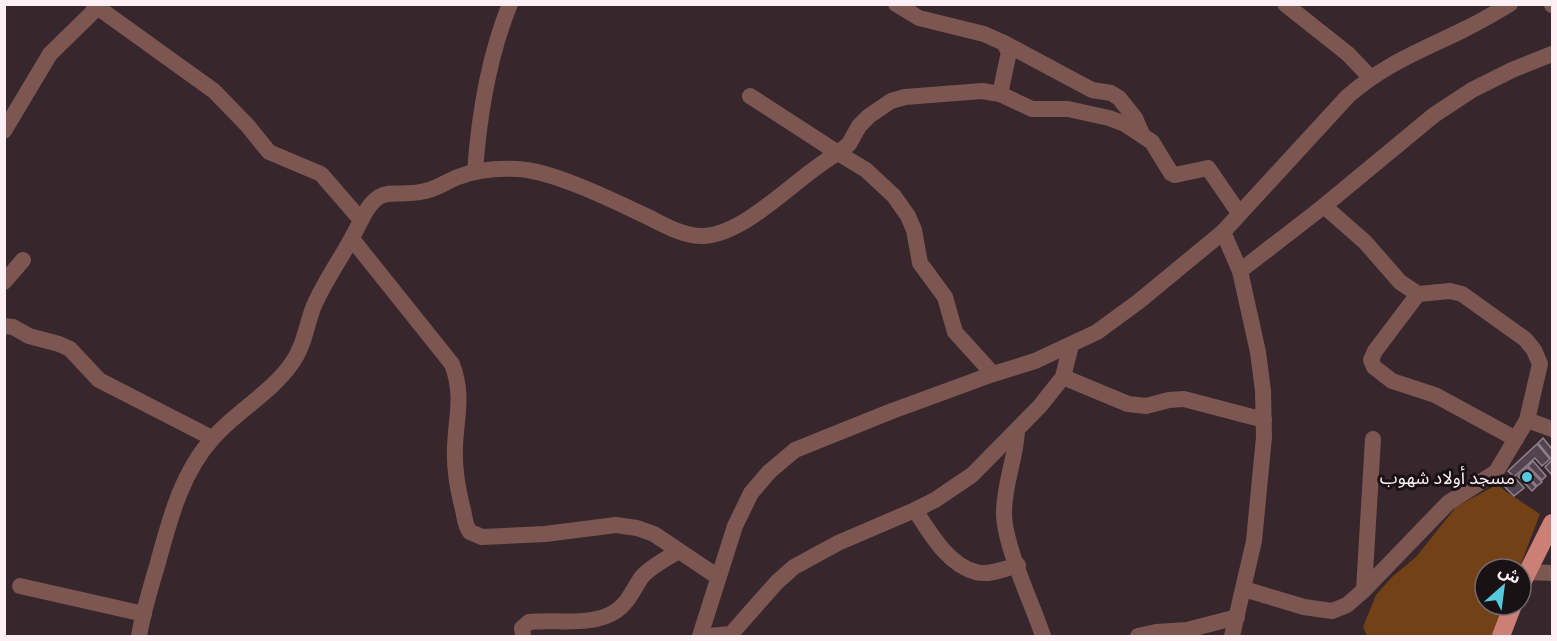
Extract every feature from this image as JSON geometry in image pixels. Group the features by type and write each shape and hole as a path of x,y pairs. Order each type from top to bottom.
{"main road":[{"path":"1533,561 1552,524"},
{"path":"1501,636 1508,617"}],"street":[{"path":"475,172 482,101 491,62 510,4"},
{"path":"896,4 919,18 984,34 1092,90 1111,93 1119,98 1136,118 1143,135"},
{"path":"1285,4 1348,54 1370,77"},
{"path":"700,636 735,526 751,493 769,472 795,450 892,411 1035,361 1097,332 1138,302 1223,232 1341,104 1370,77 1398,60 1467,28 1510,4"},
{"path":"4,131 50,54 96,6 214,91 248,125 269,152 321,174 361,220"},
{"path":"1000,94 1008,52 1004,44"},
{"path":"1240,271 1324,206 1434,115 1482,85 1552,54"},
{"path":"139,636 175,503 190,471 212,438 262,395 290,365 306,336 313,309 321,292 352,239 369,204 377,197 386,194 427,191 475,172 518,169 536,172 619,203 671,228 703,236 718,233 759,212 849,144 859,126 891,101 905,97 982,91 1000,94 1032,109 1068,109 1109,118 1152,142 1175,175 1205,167 1211,171 1239,213"},
{"path":"750,96 866,170 894,196 908,216 914,230 920,263 945,297 956,332 993,374"},
{"path":"1244,589 1304,607 1332,611 1347,604 1364,590 1448,503 1496,472 1527,420 1540,364 1534,350 1525,339 1462,294 1450,291 1418,294 1400,282 1365,242 1324,206"},
{"path":"1223,232 1240,271 1258,352 1264,420 1254,541 1232,636"},
{"path":"352,239 452,364 459,395 455,444 456,481 466,525 470,532 482,537 616,525 637,528 654,534 718,577"},
{"path":"4,282 23,260"},
{"path":"1418,294 1375,351 1371,360 1374,367 1392,381 1435,394 1516,440"},
{"path":"4,326 14,327 29,336 70,349 99,380 212,438"},
{"path":"707,636 731,634 777,582 794,567 838,543 915,510 972,475 1040,406 1063,377 1071,345"},
{"path":"1063,377 1094,392 1128,404 1146,406 1184,399 1264,420"},
{"path":"1527,420 1552,429"},
{"path":"1017,430 1015,457 1005,486 1004,516 1009,541 1043,636"},
{"path":"1364,590 1373,438"},
{"path":"915,510 947,554 963,566 986,573 1018,565"},
{"path":"523,636 522,628 529,622 601,618 616,611 632,596 642,577 678,550"},
{"path":"1533,576 1552,573"},
{"path":"20,586 144,614"},
{"path":"1138,636 1156,632 1190,633 1236,617"}],"shaded area":[{"path":"1498,484 1540,514 1524,557 1473,557 1473,617 1500,617 1493,636 1367,636 1363,627 1376,595 1392,577 1416,557 1456,507"}],"building":[{"path":"1543,438 1552,449 1552,460 1538,443"},
{"path":"1537,444 1550,459 1542,466 1535,458 1514,477 1508,471"},
{"path":"1552,460 1552,475 1545,467"},
{"path":"1533,461 1546,476 1542,480 1528,466"},
{"path":"1527,467 1542,482 1537,486 1523,471"},
{"path":"1522,472 1536,487 1532,491 1518,476"},
{"path":"1516,479 1524,488 1514,496 1505,487"}],"place":[{"name":"مسجد أولاد شهوب","path":"1527,477"}]}
